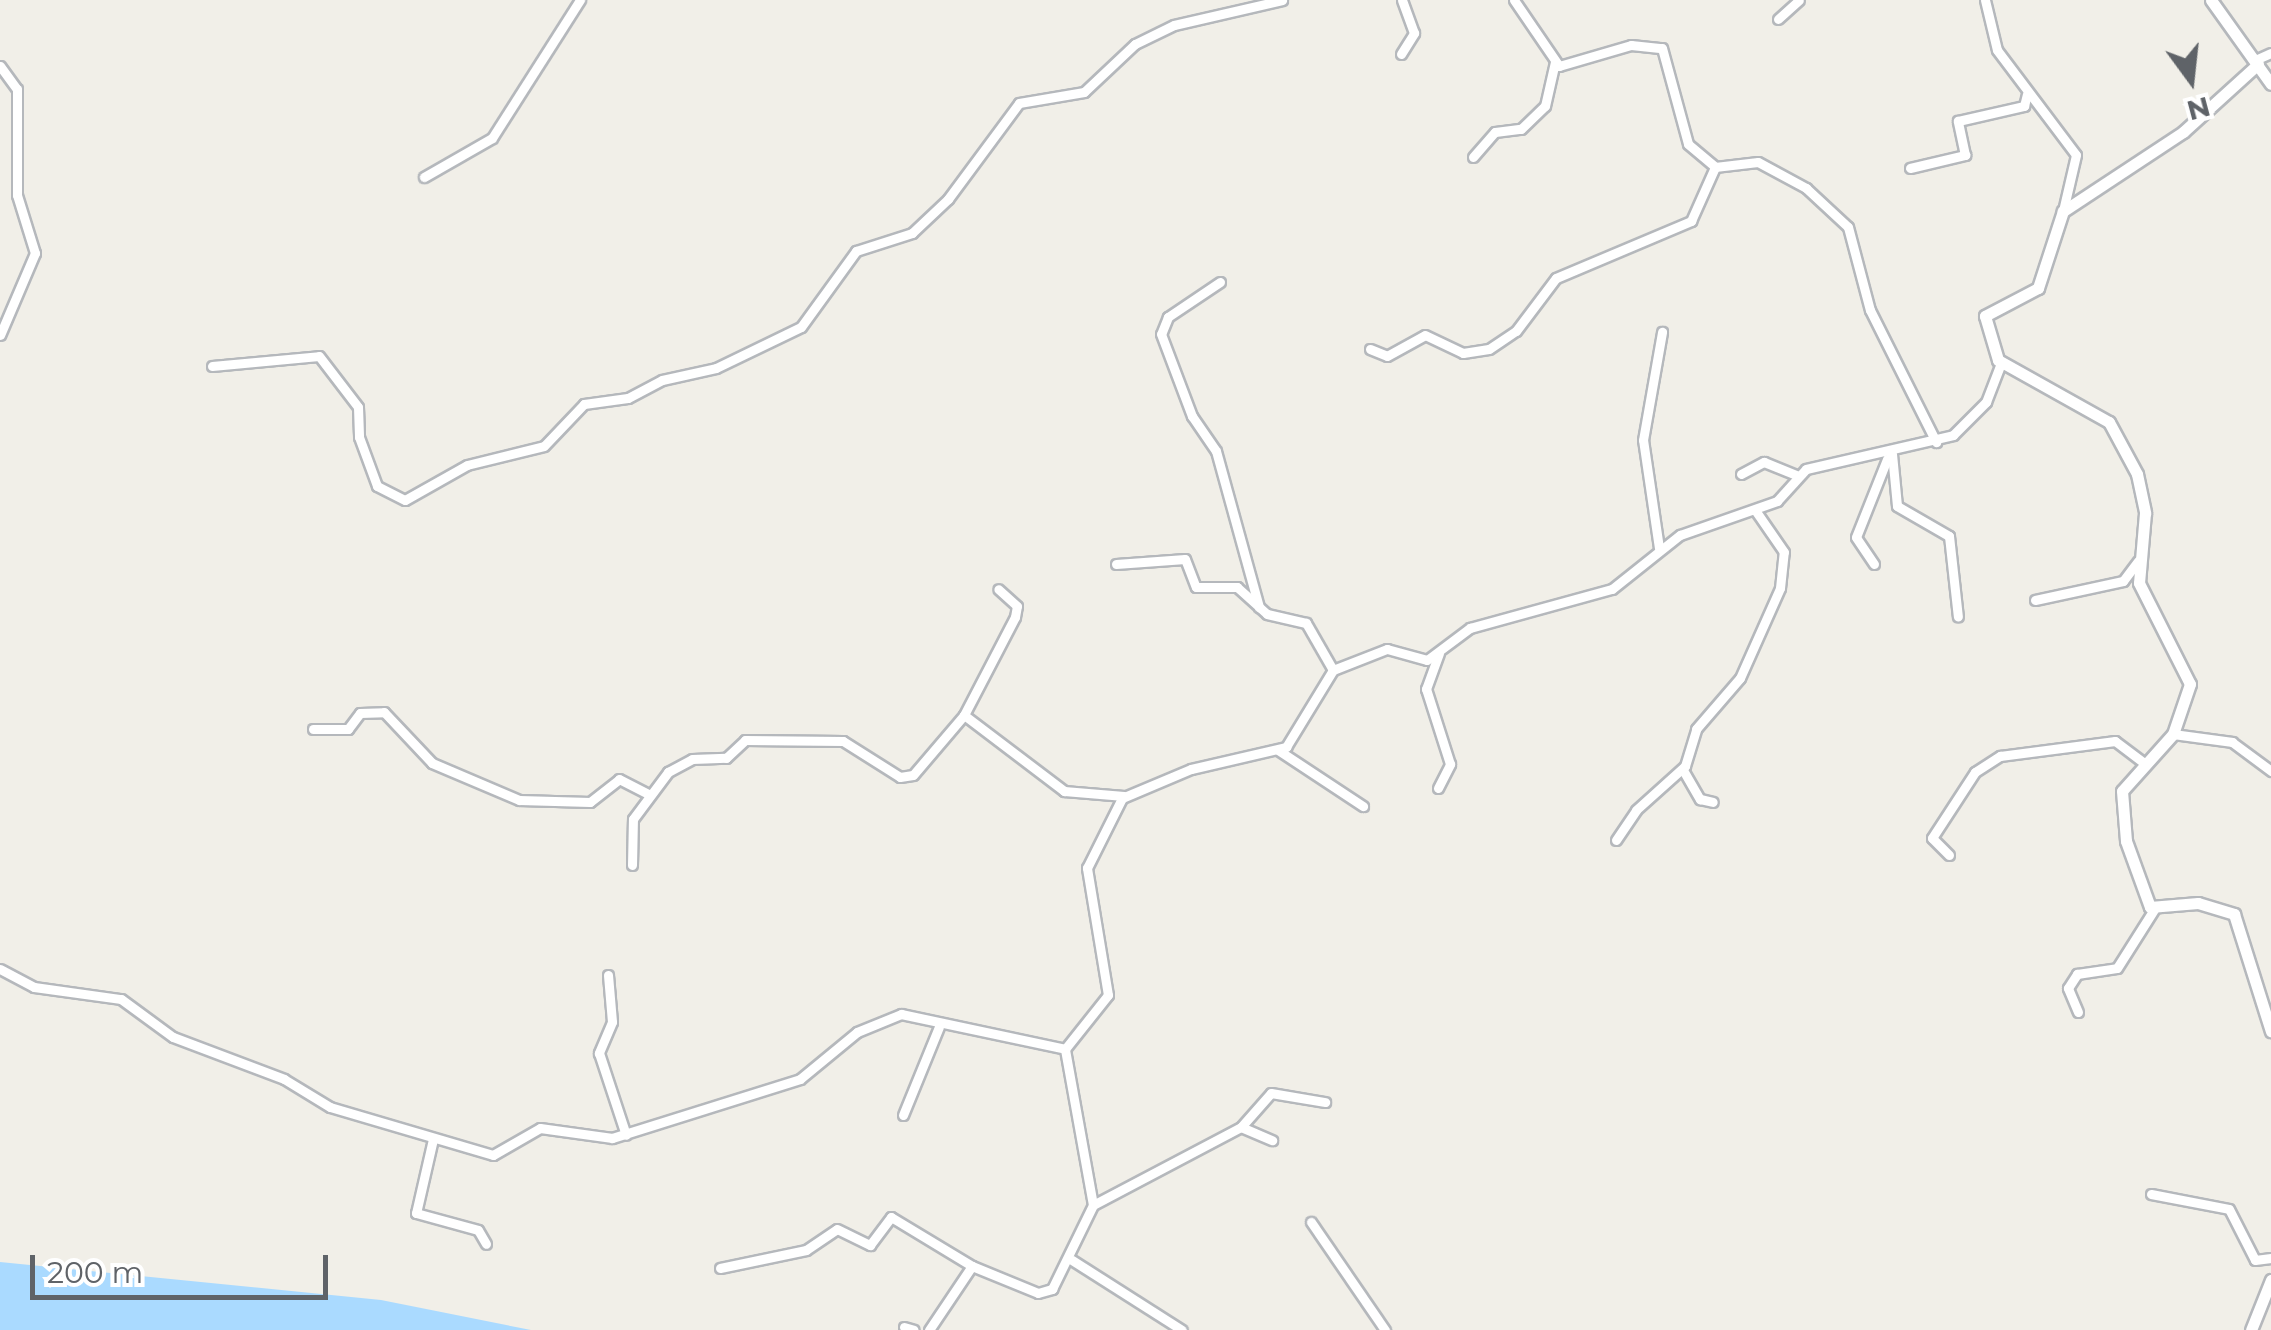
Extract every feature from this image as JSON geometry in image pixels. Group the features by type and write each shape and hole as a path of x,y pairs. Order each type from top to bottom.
{"street":[{"path":"424,176 492,138 580,0"},
{"path":"212,366 316,354 358,407 359,437 378,486 405,500 467,465 544,446 584,404 628,398 662,380 716,368 801,327 856,251 912,233 938,209 1019,103 1084,92 1160,31 1282,0"},
{"path":"1401,54 1414,33 1402,0"},
{"path":"1514,0 1555,62 1564,67 1631,45 1662,48 1688,144 1714,166 1758,162 1806,188 1845,222 1870,310 1936,442"},
{"path":"1778,19 1799,0"},
{"path":"1741,474 1764,462 1797,475 1890,455 1936,442 1977,415 2002,363 1987,310 2038,288 2064,211 2076,155 2027,94 1990,38 1984,0"},
{"path":"2211,0 2271,84"},
{"path":"2064,211 2184,132 2256,62 2271,54"},
{"path":"1473,157 1494,132 1521,128 1545,106 1555,62"},
{"path":"0,66 17,89 17,194 35,253 0,335"},
{"path":"1910,168 1965,154 1958,121 2024,106 2027,94"},
{"path":"1370,349 1387,356 1425,335 1463,353 1488,349 1516,331 1556,278 1691,222 1714,166"},
{"path":"1220,282 1168,316 1161,334 1192,416 1216,452 1259,608"},
{"path":"1659,548 1643,440 1662,332"},
{"path":"2002,363 2109,422 2142,490 2139,582 2189,677 2173,734 2143,762 2121,804 2145,902 2155,908 2198,904 2234,914 2271,1031"},
{"path":"1874,564 1856,537 1890,455"},
{"path":"1890,455 1897,506 1949,536 1958,617"},
{"path":"964,714 1064,792 1126,796 1191,769 1278,750 1297,735 1333,670 1387,649 1421,661 1470,628 1612,588 1659,548 1777,501 1797,475"},
{"path":"1616,840 1636,810 1683,770 1696,729 1732,692 1780,588 1784,552 1755,510"},
{"path":"1116,564 1185,558 1196,588 1237,587 1259,608 1306,623 1333,670"},
{"path":"2035,600 2123,581 2138,561"},
{"path":"632,865 634,819 649,794 682,763 726,758 750,739 843,741 905,779 964,714 1018,611 998,589"},
{"path":"1438,653 1426,689 1450,764 1438,788"},
{"path":"313,728 342,730 360,713 384,712 432,763 519,800 590,802 619,780 649,794"},
{"path":"2173,734 2232,742 2271,771"},
{"path":"1949,855 1932,838 1975,772 2000,756 2116,741 2143,762"},
{"path":"1278,750 1362,806"},
{"path":"1683,770 1700,799 1713,802"},
{"path":"720,1268 806,1250 837,1229 870,1245 891,1217 972,1266 1046,1293 1072,1260 1093,1204 1065,1049 1108,995 1086,868 1126,796"},
{"path":"2078,1012 2068,988 2077,974 2117,968 2155,908"},
{"path":"0,969 34,987 120,999 194,1048 284,1079 330,1107 493,1154 540,1128 585,1138 626,1135 800,1079 857,1032 889,1017 914,1014 939,1027 1065,1049"},
{"path":"608,975 612,1022 600,1052 626,1135"},
{"path":"903,1115 939,1027"},
{"path":"1093,1204 1242,1127 1270,1093 1324,1102"},
{"path":"1242,1127 1272,1140"},
{"path":"433,1139 416,1213 478,1230 486,1244"},
{"path":"2150,1194 2229,1209 2254,1260 2271,1258"},
{"path":"1310,1222 1386,1330"},
{"path":"1072,1260 1182,1330"},
{"path":"929,1330 972,1266"},
{"path":"2251,1330 2271,1280"}],"water":[{"path":"0,1262 381,1300 531,1330 0,1330"}]}
